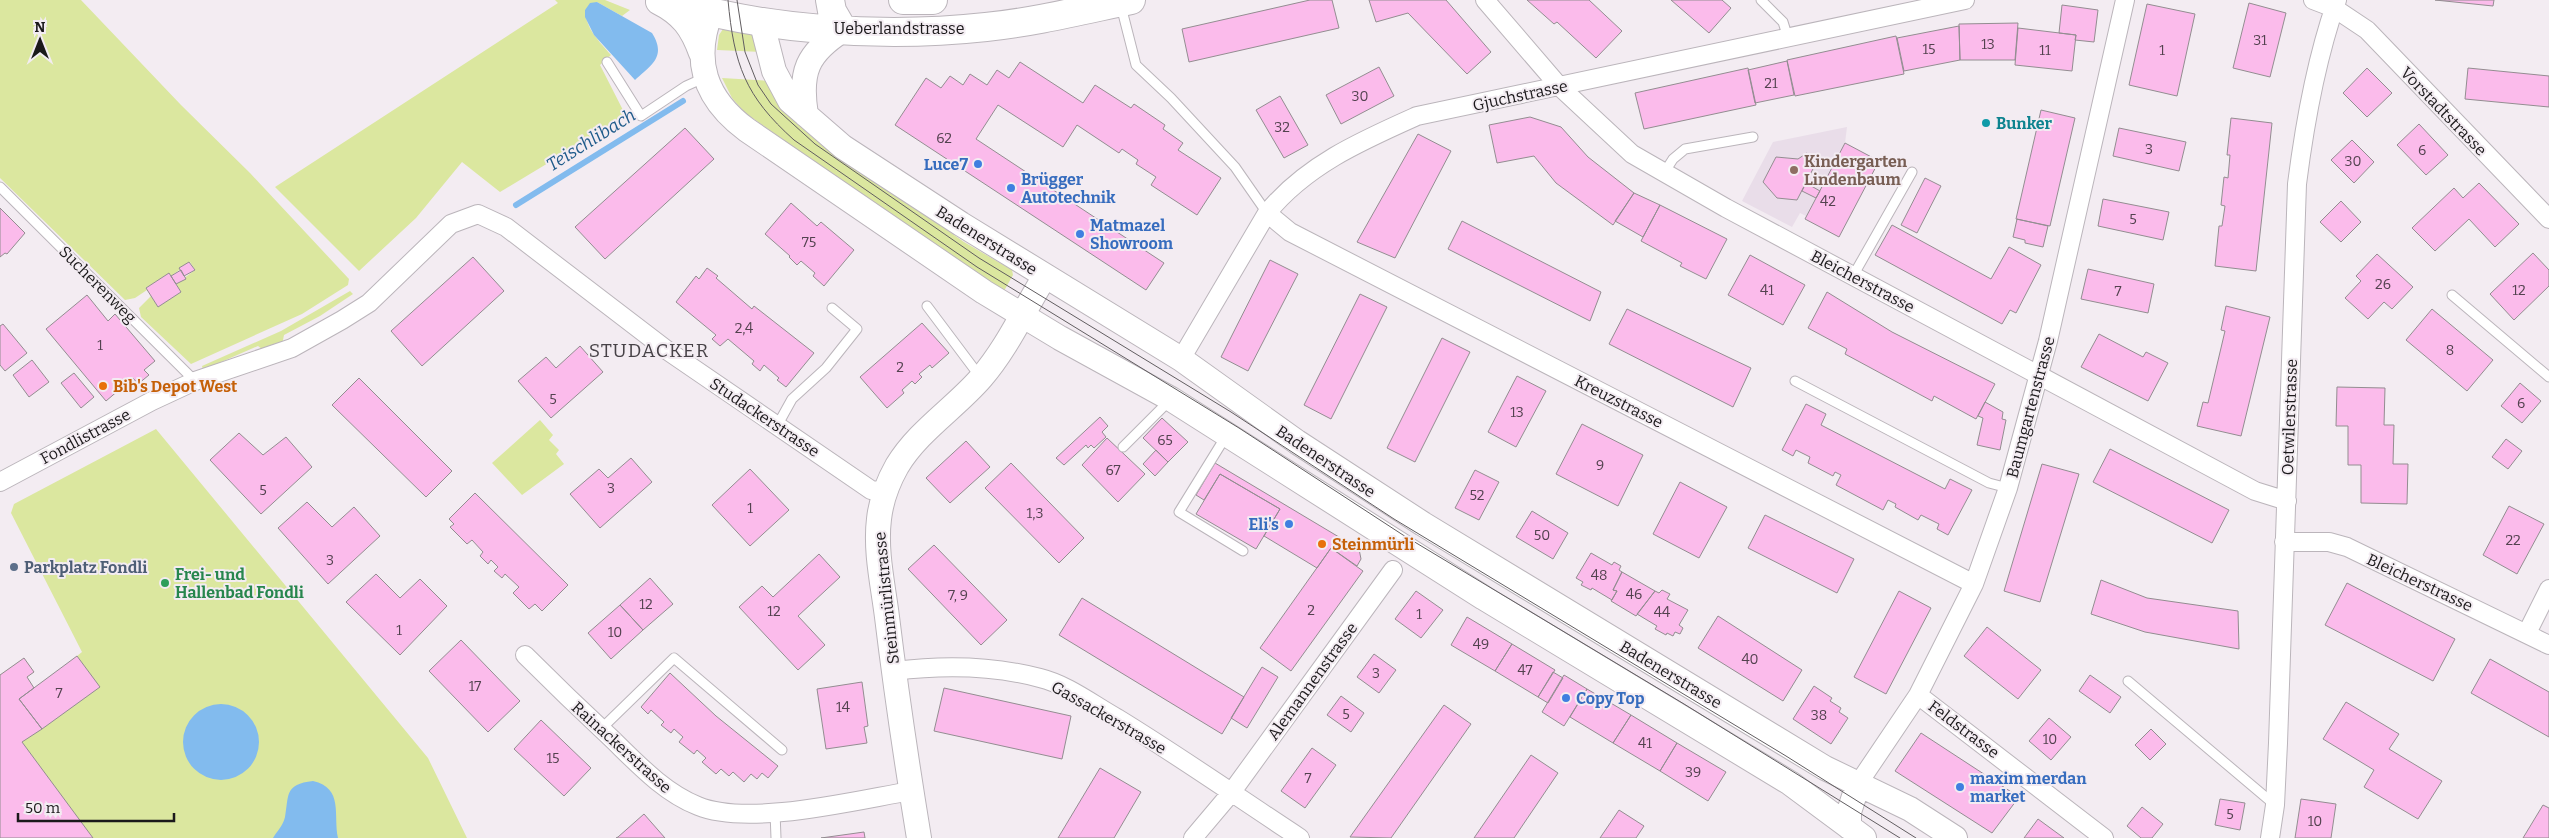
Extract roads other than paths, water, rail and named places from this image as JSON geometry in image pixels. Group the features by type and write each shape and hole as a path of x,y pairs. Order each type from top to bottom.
{"main road":[{"path":"654,0 685,20 695,36 701,53"},
{"name":"Ueberlandstrasse","path":"667,0 757,10 843,30 934,32 987,27 1043,18 1125,1"},
{"path":"806,115 802,87 804,72 816,50 843,30 832,11 830,0"},
{"name":"Ueberlandstrasse","path":"903,0 933,0"},
{"name":"Badenerstrasse","path":"716,6 704,35 701,53 706,77 721,108 740,124 984,292 1022,316 1171,399 1484,598 1790,783 1857,832"},
{"name":"Badenerstrasse","path":"757,10 774,71 790,101 843,147 1045,276 1181,359 1368,490 1825,768 1910,809 1955,838"},
{"name":"Steinmürlistrasse","path":"919,838 894,671 878,544 879,518 885,492 898,465 916,440 981,378 999,355 1045,276"},
{"path":"1171,399 1181,359"},
{"path":"1857,832 1848,812 1858,784"}],"street":[{"name":"Bleicherstrasse","path":"1484,0 1559,86 1632,154 1854,276 2255,491 2286,501"},
{"name":"Gjuchstrasse","path":"1181,359 1268,213 1285,192 1326,162 1366,139 1417,116 1965,0"},
{"name":"Baumgartenstrasse","path":"1858,784 1918,694 1974,584 2008,488 2037,374 2048,341 2125,0"},
{"path":"2313,0 2336,4"},
{"name":"Vorstadtstrasse","path":"2336,4 2367,30 2549,219"},
{"name":"Oetwilerstrasse","path":"2270,838 2278,743 2297,184 2303,138 2317,69 2324,37 2336,4"},
{"name":"Kreuzstrasse","path":"1268,213 1290,232 1974,584"},
{"name":"Fondlistrasse","path":"0,482 152,401 196,381 292,348 342,320 369,303 451,224 478,214"},
{"name":"Studackerstrasse","path":"478,214 506,227 668,351 777,426 871,490 885,492"},
{"name":"Bleicherstrasse","path":"2284,542 2329,542 2347,547 2549,645"},
{"name":"Alemannenstrasse","path":"1193,838 1231,793 1393,570"},
{"path":"2527,633 2549,589"},
{"name":"Rainackerstrasse","path":"525,655 601,729 670,792 700,807 733,814 775,812 912,791"},
{"name":"Gassackerstrasse","path":"894,671 937,666 982,667 1041,678 1070,690 1116,718 1300,838"},
{"name":"Feldstrasse","path":"1918,694 2104,838"}],"lane":[{"path":"1761,0 1783,22 1788,38"},
{"path":"1125,1 1136,65 1171,98 1235,167 1268,213"},
{"path":"607,62 641,116 686,86 706,77"},
{"path":"1664,173 1672,159 1685,149 1753,137"},
{"path":"1854,276 1912,172"},
{"name":"Sucherenweg","path":"0,187 196,381"},
{"path":"2452,295 2549,377"},
{"path":"927,306 981,378"},
{"path":"777,426 792,399 826,368 857,329 832,308"},
{"path":"1796,381 1989,483 2008,488"},
{"path":"1123,447 1171,399"},
{"path":"1228,435 1179,512 1243,551"},
{"path":"601,729 674,658 782,750"},
{"path":"2128,681 2274,805"},
{"path":"775,812 776,838"}],"water":[{"path":"597,2 652,33 656,41 658,48 655,60 635,80 594,35 585,17 585,10 590,3"},
{"path":"214,704 228,704 242,710 253,721 259,735 256,757 248,769 228,780 214,780 200,774 189,763 183,749 183,735 189,721 200,710"},
{"path":"313,781 323,785 333,796 338,838 273,838 284,820 288,797 292,788"}],"waterway":[{"name":"Teischlibach","path":"516,205 683,101"}],"tram line":[{"path":"728,0 734,43 745,78 753,94 764,109 794,140 977,267 1239,428 1403,535 1684,704 1900,838"},
{"path":"737,0 745,52 758,85 771,104 815,144 979,258 1231,412 1394,519 1786,756 1916,838"}],"place":[{"name":"Bunker","path":"1986,123"},
{"name":"Luce7","path":"978,164"},
{"name":"Kindergarten Lindenbaum","path":"1794,170"},
{"name":"Brügger Autotechnik","path":"1011,188"},
{"name":"Matmazel Showroom","path":"1080,234"},
{"name":"Bib's Depot West","path":"103,386"},
{"name":"Eli's","path":"1289,524"},
{"name":"Steinmürli","path":"1322,544"},
{"name":"Parkplatz Fondli","path":"14,567"},
{"name":"Frei- und Hallenbad Fondli","path":"165,583"},
{"name":"Copy Top","path":"1566,698"},
{"name":"maxim merdan market","path":"1960,787"}],"district":[{"name":"STUDACKER","path":"649,350"}]}
